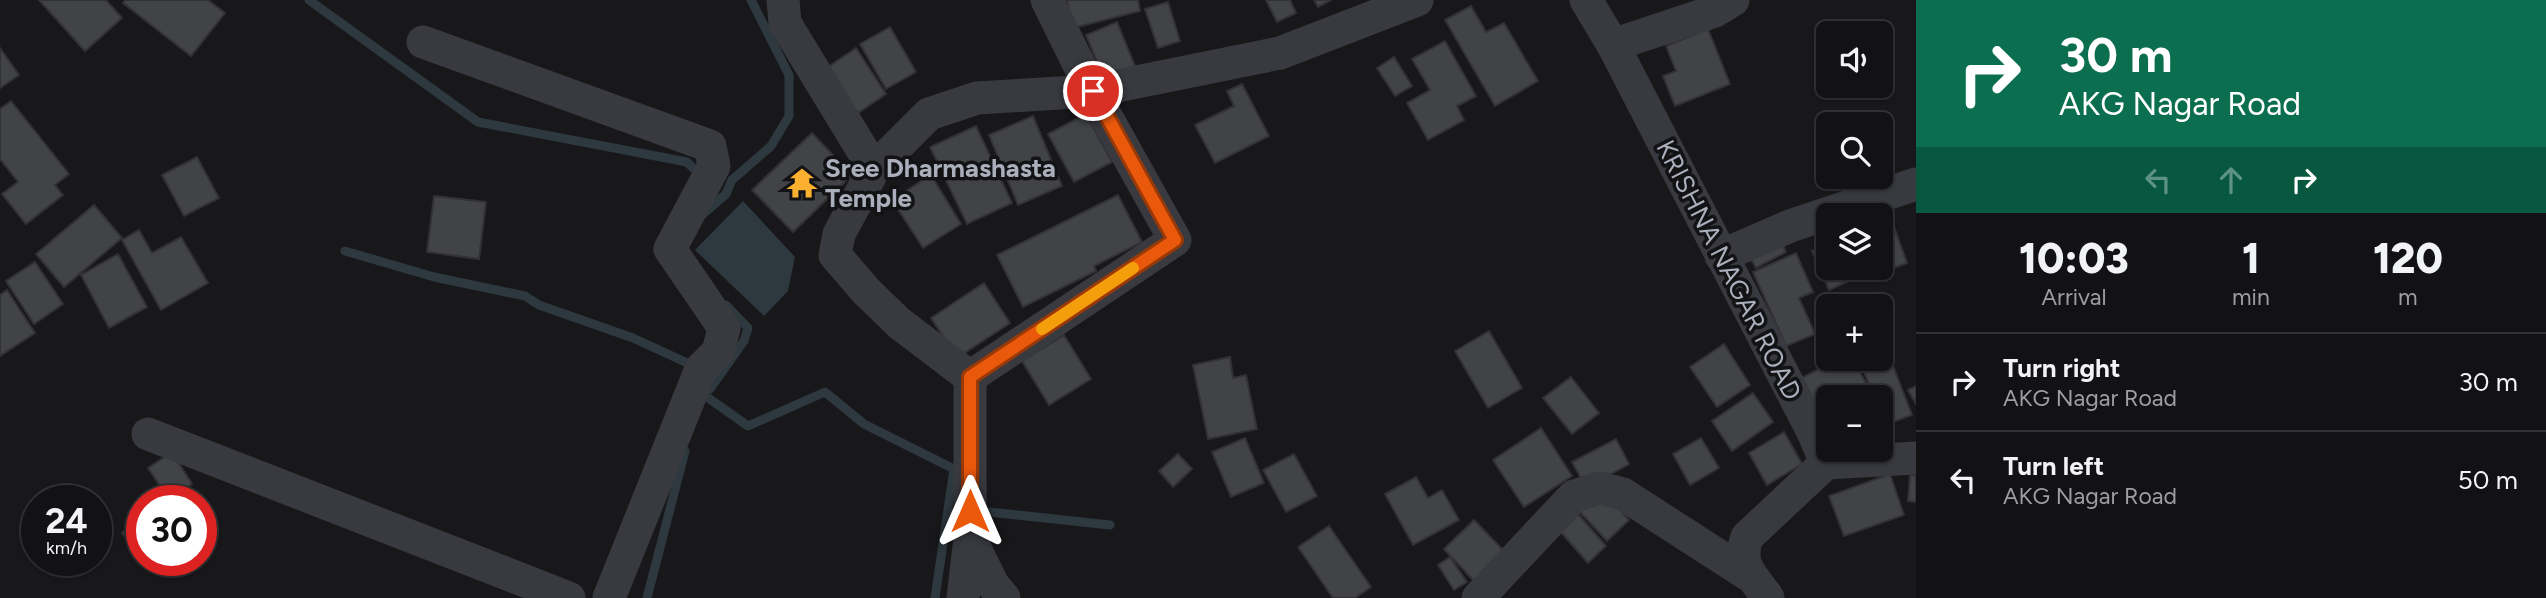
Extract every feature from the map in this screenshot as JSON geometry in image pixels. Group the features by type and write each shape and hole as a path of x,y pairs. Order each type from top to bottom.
{"street":[{"path":"783,0 785,23 874,169"},
{"path":"970,377 1175,240 1093,91 1047,0"},
{"path":"970,377 899,323 835,255 839,234 874,169 929,114 976,98 1093,91 1280,53 1417,0"},
{"name":"KRISHNA NAGAR ROAD","path":"1586,0 1613,45 1814,434 1826,463"},
{"path":"1613,45 1715,11 1733,0"},
{"path":"423,42 710,146 714,166 670,249 724,328 718,352 701,369 609,598"},
{"path":"1721,256 1790,226 1916,184"},
{"path":"963,598 970,538 970,377"},
{"path":"148,434 569,598"},
{"path":"1758,587 1742,552 1747,537 1826,463 1916,458"},
{"path":"1478,598 1574,496 1600,488 1623,494 1758,587"},
{"path":"970,538 993,585 1004,598"}],"shaded area":[{"path":"743,201 795,257 788,291 764,316 695,250"}],"building":[{"path":"39,0 106,0 122,18 85,51"},
{"path":"125,0 208,0 225,13 191,56 123,3"},
{"path":"1067,0 1138,0 1140,11 1073,28"},
{"path":"1266,0 1290,0 1296,13 1277,22"},
{"path":"1314,0 1331,0 1318,7"},
{"path":"1168,2 1180,41 1158,48 1145,9"},
{"path":"1471,6 1486,32 1504,23 1538,81 1495,106 1445,20"},
{"path":"1117,22 1135,66 1104,79 1086,35"},
{"path":"890,27 916,72 886,89 860,44"},
{"path":"1708,29 1730,84 1675,106 1663,76 1676,71 1666,46"},
{"path":"1445,41 1476,96 1457,106 1464,120 1428,140 1407,103 1430,90 1412,59"},
{"path":"0,48 19,75 0,88"},
{"path":"856,48 886,94 858,113 828,67"},
{"path":"1394,57 1412,86 1395,96 1377,68"},
{"path":"1242,84 1269,136 1215,163 1195,125 1234,106 1227,91"},
{"path":"11,101 69,174 55,185 63,195 26,224 2,194 18,182 0,159 0,109"},
{"path":"1086,114 1112,162 1074,182 1048,134"},
{"path":"1033,116 1062,186 1018,205 989,135"},
{"path":"976,126 1012,203 967,224 930,147"},
{"name":"Sree Dharmashasta Temple","path":"812,133 852,175 793,232 752,190"},
{"path":"197,157 219,198 184,216 162,175"},
{"path":"931,175 961,224 923,248 892,200"},
{"path":"1118,195 1142,242 1094,266 1096,271 1023,307 997,255"},
{"path":"434,196 486,202 479,259 427,252"},
{"path":"94,205 122,238 64,287 36,254"},
{"path":"1893,224 1907,263 1893,268"},
{"path":"139,230 152,253 181,237 208,283 161,310 122,240"},
{"path":"1780,239 1786,252 1756,268 1749,256"},
{"path":"1796,253 1813,292 1799,298 1815,334 1786,346 1753,272"},
{"path":"118,254 147,307 109,328 81,275"},
{"path":"35,262 63,304 34,324 6,281"},
{"path":"1825,280 1851,280 1829,290"},
{"path":"984,283 1010,323 957,358 931,318"},
{"path":"7,290 35,333 0,356 0,295"},
{"path":"1489,331 1522,388 1488,408 1455,351"},
{"path":"1064,335 1091,379 1049,405 1022,361"},
{"path":"1724,344 1750,385 1717,407 1690,367"},
{"path":"1230,357 1233,378 1246,375 1257,429 1208,439 1193,365"},
{"path":"1893,366 1912,415 1893,422 1893,385 1869,385 1864,371 1893,371"},
{"path":"1816,371 1859,371 1867,385 1816,385 1816,415 1798,380"},
{"path":"1571,377 1599,413 1572,434 1543,398"},
{"path":"1916,386 1916,404 1908,390"},
{"path":"1753,393 1773,422 1732,451 1712,421"},
{"path":"1541,428 1572,476 1524,507 1493,460"},
{"path":"1784,432 1802,464 1767,485 1749,453"},
{"path":"1245,438 1264,483 1231,497 1212,452"},
{"path":"1701,438 1719,468 1690,485 1673,454"},
{"path":"1616,439 1629,464 1586,488 1572,462"},
{"path":"172,452 192,484 160,485 148,468"},
{"path":"1178,454 1192,469 1173,487 1159,471"},
{"path":"1294,454 1317,496 1286,512 1263,470"},
{"path":"1890,474 1904,515 1844,536 1829,496"},
{"path":"1910,475 1916,475 1916,502 1908,501"},
{"path":"1416,477 1428,498 1442,490 1459,520 1413,545 1385,494"},
{"path":"1602,490 1629,520 1607,541 1579,511"},
{"path":"1578,514 1606,546 1588,563 1559,530"},
{"path":"1474,520 1505,552 1474,581 1444,549"},
{"path":"1329,526 1371,587 1355,598 1333,598 1298,547"},
{"path":"1450,557 1467,582 1454,590 1438,565"}],"waterway":[{"path":"309,0 478,122 687,162 695,170"},
{"path":"703,214 726,194 732,180 771,146 789,116 789,75 751,0"},
{"path":"345,251 434,277 525,296 539,305 633,338 696,367"},
{"path":"710,389 744,341 748,328 726,305"},
{"path":"707,397 748,426 825,392 864,424 954,469 935,598"},
{"path":"647,598 685,451"},
{"path":"989,512 1110,525"}],"slow traffic":[{"path":"1042,329 1133,268"}],"place":[{"name":"Sree Dharmashasta Temple","path":"802,183"}],"route":[{"path":"970,511 970,377 1175,240 1093,91"}]}
